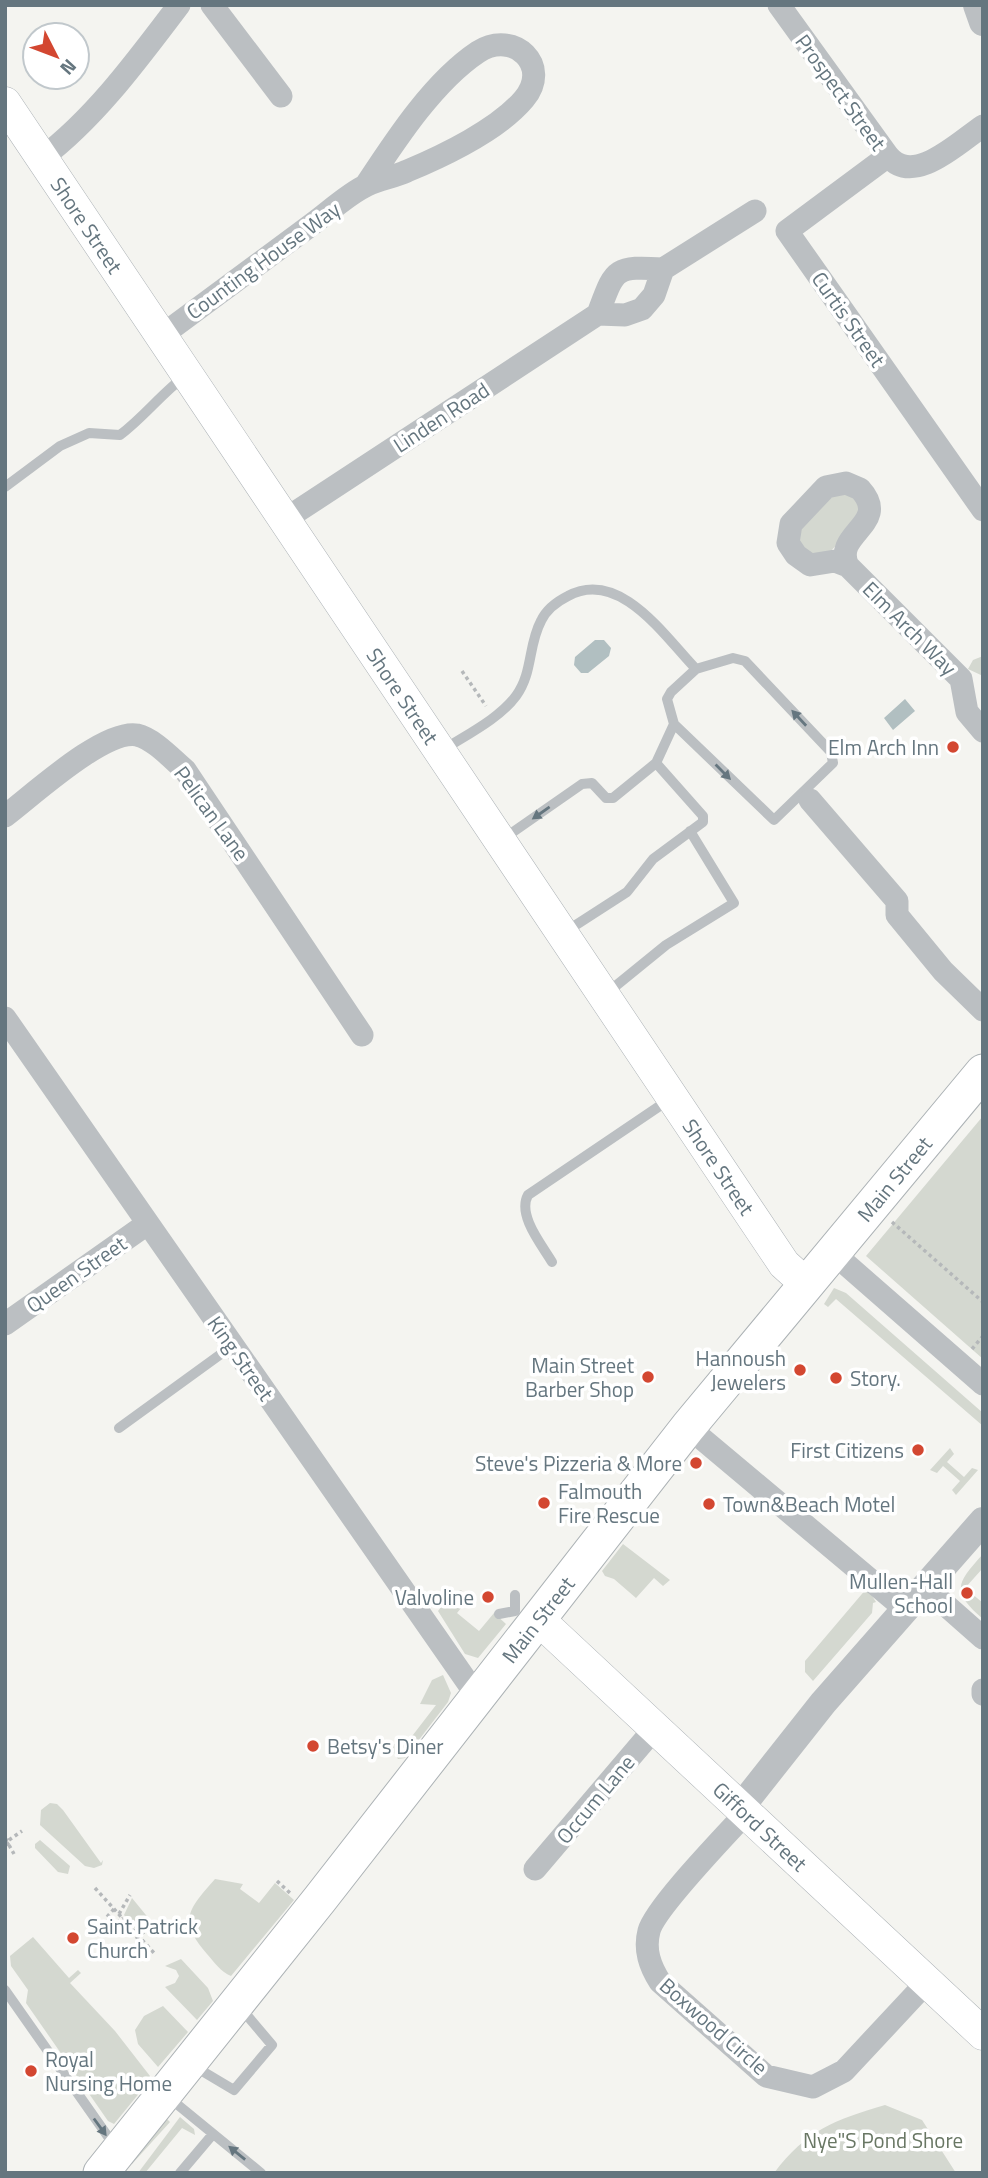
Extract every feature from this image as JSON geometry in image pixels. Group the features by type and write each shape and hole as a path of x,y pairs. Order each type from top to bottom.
{"main road":[{"name":"Shore Street","path":"5,103 783,1264 805,1283"},
{"name":"Main Street","path":"112,2165 236,2002 477,1696 522,1608 688,1427 983,1072"},
{"name":"Gifford Street","path":"522,1608 655,1728 983,2034"}],"street":[{"path":"41,158 67,137 117,84 179,5"},
{"path":"212,5 281,96"},
{"name":"Prospect Street","path":"779,5 888,156 902,166 920,166 983,126"},
{"path":"977,5 983,22"},
{"name":"Counting House Way","path":"161,336 366,185 436,158 507,115 524,99 533,84 530,63 515,47 507,43 478,52 408,123 366,185"},
{"name":"Curtis Street","path":"888,156 787,231 983,510"},
{"path":"663,269 654,295 642,309 625,315 598,314 610,281 622,270 635,266 663,269 755,211"},
{"name":"Linden Road","path":"284,520 598,314"},
{"name":"Elm Arch Way","path":"848,566 961,680 967,712 983,730"},
{"name":"Pelican Lane","path":"5,816 103,742 124,734 139,735 185,770 362,1035"},
{"path":"810,800 897,901 897,915 943,971 983,1010"},
{"name":"King Street","path":"5,1018 477,1696"},
{"name":"Queen Street","path":"5,1324 148,1224"},
{"path":"832,1252 983,1384"},
{"path":"688,1427 905,1609"},
{"path":"743,1810 823,1703 983,1521"},
{"path":"924,1587 983,1638"},
{"name":"Occum Lane","path":"535,1869 655,1728"},
{"name":"Boxwood Circle","path":"743,1810 653,1922 646,1950 660,1982 766,2076 813,2087 844,2071 927,1982"}],"lane":[{"path":"5,487 60,446 89,433 120,435 145,417 161,395 187,374"},
{"path":"440,752 512,700 522,686 541,621 561,600 591,588 618,596 635,605 696,669"},
{"path":"738,657 831,752 834,763 780,818 771,819 674,724 667,699 671,692 696,669 738,657"},
{"path":"500,841 582,784 592,783 606,798 613,798 656,763 674,724"},
{"path":"563,934 627,892 653,859 703,822 703,816 656,763"},
{"path":"604,996 666,945 734,903 690,831"},
{"path":"552,1262 528,1220 525,1200 528,1195 672,1098"},
{"path":"119,1428 232,1346"},
{"path":"499,1614 522,1608"},
{"path":"5,1990 112,2165"},
{"path":"189,2063 234,2090 272,2045 236,2002"},
{"path":"165,2094 261,2173"},
{"path":"180,2173 213,2134"}],"path":[{"path":"462,671 493,716"},
{"path":"890,1220 983,1301"},
{"path":"14,1854 7,1843 22,1831"},
{"path":"277,1881 297,1899"},
{"path":"95,1888 154,1953"},
{"path":"114,1909 106,1918 108,1924 114,1925 121,1916 130,1895"},
{"path":"138,1938 153,1924"}],"green space":[{"path":"830,492 851,495 861,507 858,523 824,558 801,551 794,537"},
{"path":"983,656 983,676 968,669 973,660"},
{"path":"983,1116 983,1359 866,1256"},
{"path":"834,1288 846,1293 983,1413 983,1426 836,1299 828,1307 824,1304"},
{"path":"950,1448 954,1454 947,1462 964,1477 972,1468 978,1470 956,1495 952,1490 960,1481 943,1466 937,1473 930,1470"},
{"path":"623,1544 670,1580 663,1586 654,1578 636,1598 614,1579 605,1576 602,1571"},
{"path":"983,1554 983,1568 965,1588 983,1603 983,1619 966,1601 961,1587 967,1573"},
{"path":"867,1588 876,1602 873,1603 872,1613 813,1681 805,1672 805,1661"},
{"path":"461,1590 464,1593 460,1597 466,1602 457,1613 479,1631 494,1613 506,1624 478,1658 465,1654 438,1611 452,1593"},
{"path":"443,1675 451,1693 448,1702 405,1758 398,1759 392,1750 394,1744 406,1744 436,1705 420,1704 432,1680"},
{"path":"50,1803 57,1804 63,1810 101,1863 103,1860 102,1865 94,1868 85,1866 40,1825 41,1810"},
{"path":"40,1840 70,1866 68,1874 58,1872 35,1848 35,1844"},
{"path":"215,1879 243,1884 240,1889 259,1903 275,1883 294,1900 231,1976 218,1966 198,1942 189,1923 193,1907"},
{"path":"132,1898 150,1920 139,1933 124,1915"},
{"path":"33,1937 69,1978 78,1970 81,1973 70,1983 115,2031 150,2076 150,2080 114,2124 108,2121 26,2003 28,1990 11,1966 10,1956"},
{"path":"181,1959 208,1988 213,2001 197,2020 165,1987 175,1983 179,1976 176,1970 165,1966"},
{"path":"163,2006 188,2032 158,2067 138,2044 135,2030 144,2016"},
{"name":"Nye\"S Pond Shore","path":"885,2105 922,2120 956,2173 774,2173 798,2146 823,2128"},
{"path":"180,2117 194,2129 195,2135 182,2128 145,2173 138,2173"},
{"path":"167,2119 170,2122 132,2164 130,2162"}],"shaded area":[{"path":"595,640 604,640 611,648 609,656 588,673 581,673 574,665 575,657"},
{"path":"905,699 915,711 893,730 884,718"}],"place":[{"name":"Elm Arch Inn","path":"953,747"},
{"name":"Hannoush Jewelers","path":"800,1370"},
{"name":"Main Street Barber Shop","path":"648,1377"},
{"name":"Story.","path":"836,1378"},
{"name":"First Citizens","path":"918,1450"},
{"name":"Steve's Pizzeria & More","path":"696,1463"},
{"name":"Falmouth Fire Rescue","path":"544,1503"},
{"name":"Town&Beach Motel","path":"709,1504"},
{"name":"Mullen-Hall School","path":"967,1593"},
{"name":"Valvoline","path":"488,1597"},
{"name":"Betsy's Diner","path":"313,1746"},
{"name":"Saint Patrick Church","path":"73,1938"},
{"name":"Royal Nursing Home","path":"31,2071"}]}
